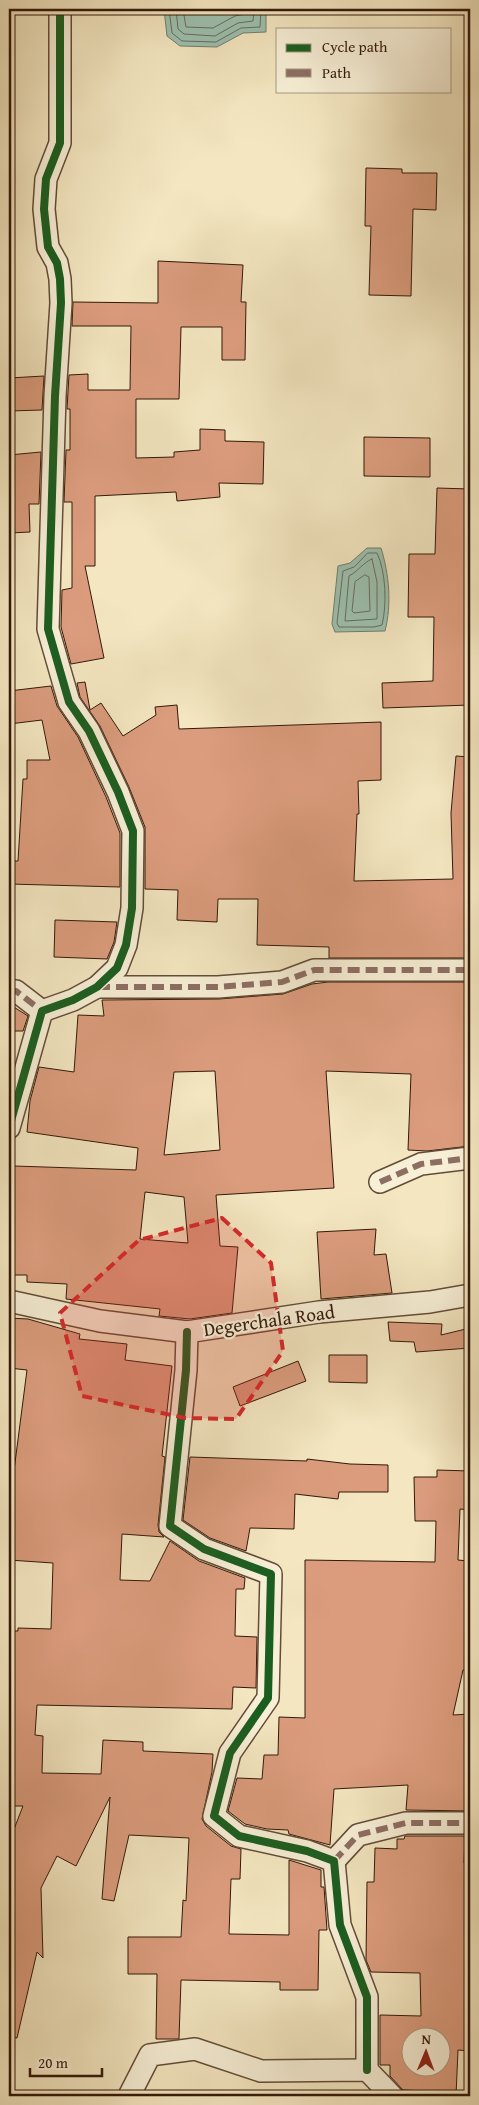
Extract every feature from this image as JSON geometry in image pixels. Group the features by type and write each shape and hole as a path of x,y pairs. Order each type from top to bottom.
{"street":[{"path":"42,1011 74,1000 97,986 117,968 126,945 132,908 133,831 118,792 89,731 69,702 48,629 55,396 61,303 60,279 57,263 48,247 44,209 46,179 60,143 60,9"},
{"path":"97,986 218,987 282,982 314,970 470,970"},
{"path":"9,991 16,991 42,1011"},
{"path":"9,1128 42,1011"},
{"path":"380,1182 421,1164 470,1158"},
{"name":"Degerchala Road","path":"9,1300 100,1321 187,1332 319,1312 430,1302 470,1295"},
{"path":"187,1332 186,1370 170,1526 204,1549 271,1574 268,1698 230,1753 214,1816 239,1836 307,1851 334,1861"},
{"path":"392,2096 367,2070 367,1997 340,1925 334,1861 358,1835 406,1822 470,1823"},
{"path":"129,2096 150,2055 195,2049 261,2071 367,2070"}],"highlighted area":[{"path":"222,1218 271,1263 283,1351 236,1419 185,1418 82,1396 60,1313 139,1240"}],"water":[{"path":"164,9 266,9 266,32 243,33 217,47 180,46 167,36"},
{"path":"367,548 381,548 386,568 389,600 385,631 335,632 332,624 338,566 350,563"}],"building":[{"path":"366,168 402,169 402,173 437,173 436,210 413,209 411,296 369,295 371,226 365,226"},
{"path":"158,261 243,265 241,302 246,302 245,360 222,360 222,327 181,327 179,399 136,399 136,458 174,457 174,452 200,450 200,429 225,430 225,441 264,442 263,484 219,483 220,497 177,501 176,492 95,496 95,566 85,566 104,658 71,664 61,627 62,590 72,588 72,502 64,502 66,450 70,450 70,409 67,409 69,375 88,374 88,390 130,390 131,326 72,326 73,302 158,303"},
{"path":"44,376 42,410 9,411 9,378"},
{"path":"364,437 430,438 430,477 364,476"},
{"path":"41,452 39,504 29,504 30,532 9,533 9,455"},
{"path":"437,488 470,489 470,705 383,708 382,683 433,681 434,617 408,617 409,554 435,554"},
{"path":"85,682 90,710 101,703 123,736 156,715 155,707 177,705 179,729 381,722 381,780 358,781 359,814 357,814 354,881 453,879 451,813 456,756 470,757 470,888 466,958 329,958 329,947 257,945 258,899 218,899 217,922 177,920 178,890 145,889 145,827 129,787 100,726 80,697 77,683"},
{"path":"51,686 57,706 78,737 106,797 120,833 120,887 9,884 9,861 18,861 23,779 27,779 27,760 50,760 42,720 9,724 9,691"},
{"path":"55,920 117,922 114,942 107,959 54,957"},
{"path":"328,982 470,982 470,1146 427,1151 408,1150 411,1074 326,1071 334,1188 216,1195 220,1246 238,1247 232,1313 190,1319 159,1316 160,1309 66,1299 67,1284 27,1282 27,1275 12,1275 14,1166 136,1170 138,1148 27,1132 30,1101 39,1067 74,1072 78,1015 104,1016 102,1000 219,999 283,994 312,984","holes":["215,1071 220,1150 164,1155 174,1072","145,1192 184,1197 188,1243 140,1239"]},
{"path":"9,1004 28,1016 23,1031 9,1031"},
{"path":"9,1062 14,1063 9,1083"},
{"path":"376,1229 374,1255 386,1254 392,1293 321,1299 317,1232"},
{"path":"9,1318 28,1319 80,1334 79,1339 127,1344 125,1360 172,1366 162,1456 165,1457 158,1525 159,1532 164,1537 122,1534 120,1580 150,1581 170,1541 199,1561 245,1578 244,1589 236,1589 235,1636 257,1637 256,1688 233,1687 232,1709 37,1705 35,1735 43,1736 42,1773 101,1774 103,1740 143,1742 143,1751 213,1754 212,1772 202,1819 206,1826 231,1846 241,1849 240,1879 231,1879 229,1934 289,1935 289,1860 321,1870 321,1887 324,1887 327,1930 319,1930 318,1990 280,1990 280,1982 181,1980 179,2039 156,2039 157,1974 128,1974 128,1937 181,1937 183,1900 186,1901 189,1838 129,1835 114,1901 102,1899 110,1797 76,1866 57,1856 41,1888 43,1958 37,1952 17,2038 9,2037 9,1932 11,1932 9,1842 23,1806 9,1806 9,1631 18,1631 18,1628 51,1629 53,1563 9,1560 9,1509 27,1370 9,1368"},
{"path":"388,1322 442,1324 441,1335 470,1328 470,1348 416,1352 414,1342 390,1341"},
{"path":"329,1355 367,1355 367,1383 329,1382"},
{"path":"298,1361 306,1381 240,1406 233,1387"},
{"path":"190,1457 307,1461 307,1459 350,1464 388,1465 388,1492 339,1492 338,1499 295,1494 294,1529 250,1528 246,1551 210,1538 183,1520"},
{"path":"437,1470 470,1471 470,1510 460,1509 458,1560 468,1561 465,1620 470,1620 470,1670 463,1670 453,1715 470,1714 470,1811 406,1810 408,1785 334,1789 330,1845 289,1834 288,1830 267,1829 245,1824 228,1811 237,1778 262,1779 264,1755 278,1755 279,1717 305,1718 305,1560 435,1562 436,1521 415,1521 414,1477 437,1477"},
{"path":"405,1836 465,1836 464,1863 470,1863 470,2051 458,2050 456,2096 425,2096 425,2091 403,2090 390,2076 390,2065 380,2065 380,2015 421,2016 420,1973 371,1972 366,1960 367,1882 374,1882 375,1848 397,1849 397,1839 404,1839"}],"marked path":[{"path":"98,987 218,987 282,982 314,970 470,970"},
{"path":"9,991 16,991 42,1011"},
{"path":"380,1182 421,1164 470,1158"},
{"path":"334,1861 358,1835 406,1823 470,1823"}],"cycle path":[{"path":"9,1128 42,1011 73,1000 97,987 117,968 126,945 132,908 133,831 118,792 89,731 69,702 48,629 55,396 61,303 60,279 57,263 48,247 44,209 46,179 60,143 60,9"},
{"path":"187,1332 186,1370 170,1526 204,1549 271,1574 268,1698 230,1753 214,1816 239,1836 307,1851 334,1861 340,1925 367,1997 367,2070"}]}
